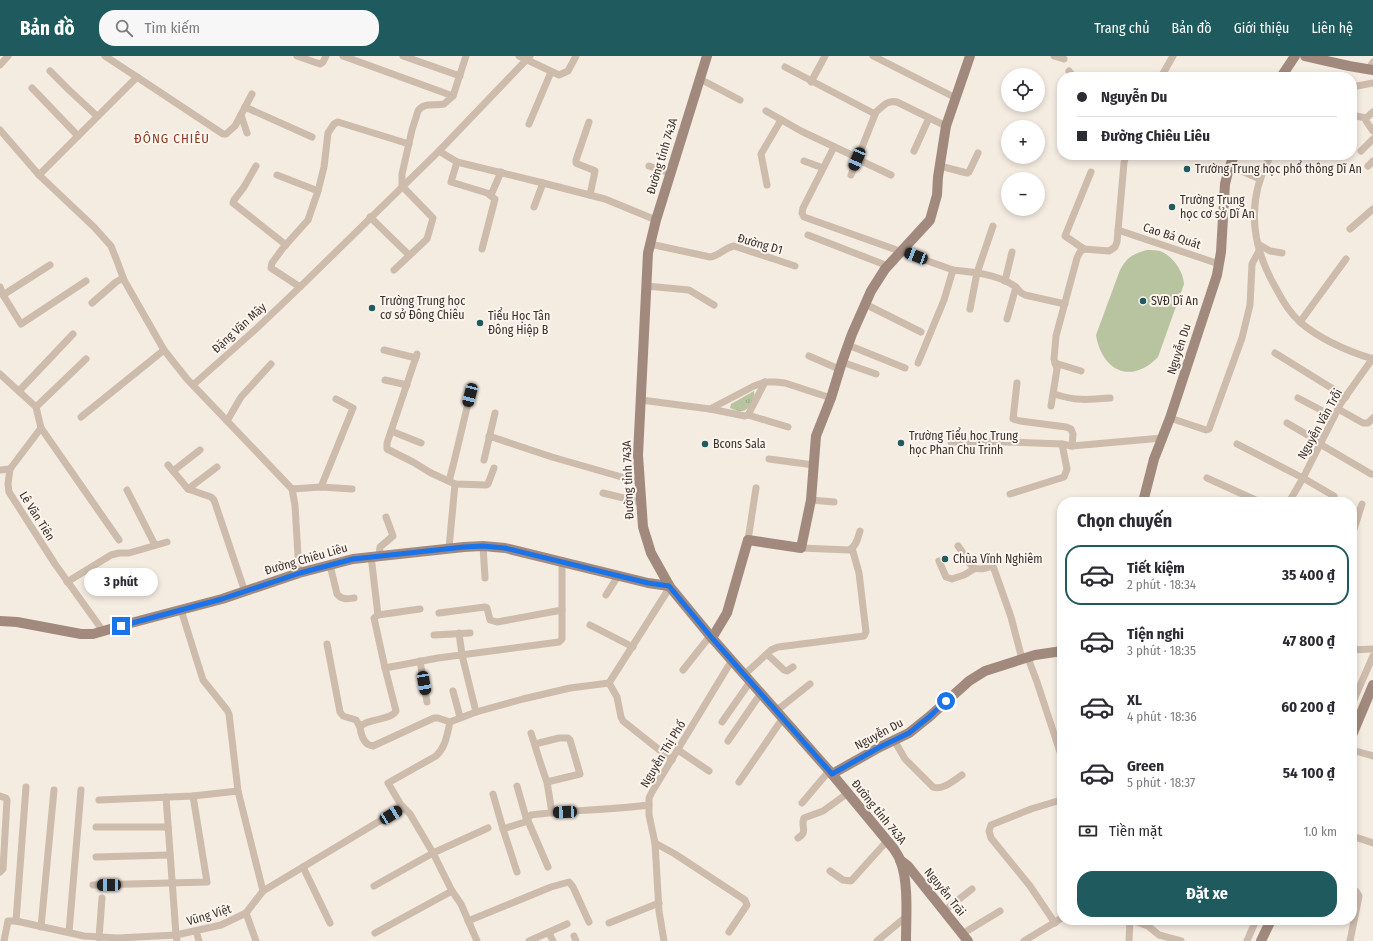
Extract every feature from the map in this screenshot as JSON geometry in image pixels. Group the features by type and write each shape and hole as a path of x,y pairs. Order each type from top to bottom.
{"street":[{"path":"0,65 8,56"},
{"path":"105,56 223,134 226,134 232,129 252,94"},
{"path":"297,56 320,64 326,56"},
{"path":"343,56 453,96"},
{"path":"403,56 460,76"},
{"path":"394,270 426,239 433,218 402,186 402,174 412,130 419,109 426,105 444,104 453,96 466,56"},
{"path":"520,56 529,58 551,72 559,75 568,71 576,56"},
{"name":"Đường tỉnh 743A","path":"707,56 670,173 650,244 646,286 638,454 640,502 643,527 650,548 670,586 711,637 831,772 887,840 900,860 906,896 906,941"},
{"path":"811,82 824,56"},
{"path":"873,56 956,98"},
{"path":"801,548 810,500 816,436 831,398 840,365 871,291 888,266 930,220 937,196 946,126 970,56"},
{"path":"1054,56 1064,59"},
{"path":"1164,72 1173,56"},
{"path":"1284,72 1295,56"},
{"path":"1305,56 1371,67"},
{"name":"Đặng Văn Mây","path":"192,385 257,328 300,287 439,151 529,58"},
{"path":"785,68 875,114"},
{"path":"50,70 97,116"},
{"path":"529,124 551,72"},
{"path":"39,175 137,77"},
{"path":"700,79 740,100"},
{"path":"1357,87 1373,83"},
{"path":"32,88 78,136"},
{"path":"851,175 875,114 890,101 897,102 946,126"},
{"path":"245,107 312,137"},
{"path":"766,111 780,120 891,175"},
{"path":"1366,118 1373,112"},
{"path":"241,115 247,133"},
{"path":"1357,116 1366,118"},
{"path":"914,151 929,118"},
{"path":"1366,118 1367,124 1373,131"},
{"path":"767,185 761,154 780,120"},
{"path":"300,287 272,268 272,264 308,220 324,167 327,136 334,124 338,122 410,144"},
{"path":"589,122 576,160 578,164 595,171 590,196"},
{"path":"0,130 39,175 94,227 110,246 123,278 164,350 192,385 292,489 295,505 300,573"},
{"path":"1361,151 1373,139"},
{"path":"834,147 804,208 802,213 804,217 953,270 977,273 1005,281 1016,287 1019,292 1025,295 1065,304"},
{"path":"439,151 457,162 501,172 605,200 656,220"},
{"path":"940,166 966,173 969,172 978,153"},
{"path":"1091,172 1065,236 1084,249 1109,251 1115,247 1117,242 1125,160"},
{"name":"Nguyễn Du","path":"1144,497 1154,459 1170,418 1220,264 1225,184 1232,160"},
{"path":"1268,160 1260,179 1254,210 1255,228 1265,269 1288,309 1300,322 1332,343 1348,351 1373,359"},
{"path":"804,161 823,168"},
{"path":"457,162 451,182 487,193 495,199 482,250"},
{"path":"256,166 233,202 286,245"},
{"path":"649,166 670,173"},
{"path":"1230,166 1260,179"},
{"path":"491,195 501,172"},
{"path":"277,175 318,191"},
{"path":"534,207 543,183"},
{"path":"1350,229 1373,209"},
{"path":"370,218 409,255"},
{"path":"970,309 977,273 993,226"},
{"name":"Cao Bá Quát","path":"1118,230 1220,264"},
{"path":"808,235 888,266"},
{"name":"Đường D1","path":"650,244 710,257 716,256 726,248 734,246 795,266"},
{"path":"1259,248 1282,253"},
{"path":"1170,418 1206,430 1209,429 1242,338 1250,305 1252,264 1259,248"},
{"path":"1051,406 1057,369 1054,355 1056,336 1077,258 1080,252 1084,249"},
{"path":"1005,281 1012,252"},
{"path":"1300,322 1346,259"},
{"path":"3,295 50,265"},
{"path":"918,363 944,300 953,270"},
{"path":"92,302 123,278"},
{"path":"0,287 3,295 21,324 86,281"},
{"path":"646,286 689,290 714,306"},
{"path":"1007,319 1016,287"},
{"path":"865,304 921,332"},
{"path":"19,391 73,334"},
{"path":"848,345 905,368"},
{"path":"81,417 164,350"},
{"path":"384,350 416,356 387,443 387,449 413,462 431,474 452,482 486,485 488,484 494,468"},
{"path":"1274,353 1346,397"},
{"path":"809,356 876,374"},
{"path":"36,407 86,359"},
{"name":"Nguyễn Văn Trỗi","path":"1292,497 1338,409 1373,359"},
{"path":"1055,363 1081,371"},
{"path":"227,421 241,397 271,364"},
{"path":"0,374 36,407 41,428 119,540"},
{"path":"385,380 407,385"},
{"path":"710,409 754,386 765,382 785,383 831,398"},
{"path":"748,415 765,382"},
{"path":"1017,382 1013,419 1020,422 1066,427 1071,429 1073,434 1072,446"},
{"path":"1054,394 1071,399 1084,400 1110,398"},
{"path":"449,548 454,462 470,395"},
{"path":"1298,398 1334,417"},
{"path":"321,487 353,408 336,399"},
{"path":"641,400 710,409 745,416 748,415 788,427"},
{"path":"1338,409 1364,423 1368,423 1373,418"},
{"path":"484,460 495,414"},
{"path":"1287,424 1308,435 1320,444 1371,474"},
{"path":"0,470 10,469 41,428"},
{"path":"391,431 421,443"},
{"path":"489,436 558,459 639,482"},
{"path":"951,442 1062,444 1072,446 1162,438"},
{"path":"1010,494 1064,477 1067,469 1062,444"},
{"path":"1237,444 1303,478 1334,496"},
{"path":"200,450 171,468 188,489 211,497 214,500 245,592"},
{"path":"769,458 814,465"},
{"path":"188,489 217,468"},
{"name":"Lê Văn Tiên","path":"10,469 8,484 9,492 67,582 103,631"},
{"path":"1207,478 1249,497"},
{"path":"292,489 321,487 352,489"},
{"path":"683,670 711,637 727,613 748,540 756,488"},
{"path":"127,490 155,545"},
{"path":"603,493 640,502"},
{"path":"810,500 834,502"},
{"path":"1357,520 1362,504"},
{"path":"378,615 375,556 380,547 393,536 386,517"},
{"path":"722,722 747,678 771,650 778,646 864,636 866,632 859,573 852,548 860,531"},
{"path":"748,540 801,548 849,550 852,548"},
{"path":"67,582 111,555 129,553 167,542"},
{"path":"483,546 485,578"},
{"name":"Đường Chiêu Liêu","path":"0,621 17,622 81,634 93,634 222,599 300,573 353,559 449,548 483,546 505,548 648,583 670,586"},
{"path":"958,546 974,569"},
{"path":"385,668 420,661 559,642 562,639 562,561"},
{"path":"939,561 946,577 952,579 964,575 974,569 983,570 993,566 1025,658 1037,682 1057,743"},
{"path":"330,565 337,594 340,598 344,599 354,598"},
{"path":"606,595 618,576"},
{"path":"327,644 340,712 343,716 356,720 366,744 373,746 430,720 438,718 450,722 476,712 570,688 609,683 670,586"},
{"path":"439,613 485,607 487,608 490,620 497,622 562,610"},
{"path":"360,727 364,723 395,713 396,708 374,618 378,615 420,609"},
{"path":"181,610 203,680 229,714 238,791 263,891"},
{"path":"590,624 633,647"},
{"path":"434,635 470,633"},
{"path":"459,634 462,655 476,712"},
{"path":"1357,650 1373,649"},
{"name":"Nguyễn Du","path":"802,803 831,772 917,728 969,681 985,671 1025,658 1057,652"},
{"path":"768,655 784,670 787,671 793,667"},
{"path":"1357,693 1373,656"},
{"name":"Nguyễn Thị Phố","path":"664,941 659,903 656,843 649,815 649,798 732,660"},
{"path":"420,661 427,702"},
{"path":"609,683 617,697 623,721 672,760"},
{"path":"739,782 780,714 810,684"},
{"path":"1357,721 1373,685"},
{"path":"453,691 460,717"},
{"path":"728,741 761,693"},
{"path":"450,722 441,751 436,756 388,784 403,807 410,814 434,853 452,891 461,904 476,941"},
{"path":"532,733 547,782 552,813"},
{"path":"535,744 559,738 568,738 570,740 580,774 547,782"},
{"path":"894,740 905,759 936,789 942,788 962,776"},
{"path":"678,750 709,771"},
{"path":"1357,751 1373,756"},
{"path":"517,786 527,821 548,867"},
{"path":"16,921 26,787"},
{"path":"41,927 54,790"},
{"path":"69,932 81,790"},
{"path":"99,800 166,798 238,791"},
{"path":"798,838 805,832 804,818 823,811 848,793"},
{"path":"493,794 517,872"},
{"path":"0,796 6,798 7,800 2,835 3,870 0,872"},
{"path":"93,885 207,882 193,796"},
{"path":"166,798 169,855 173,883 177,938"},
{"path":"1054,923 1030,886 991,838 989,831 991,825 1031,809 1057,801"},
{"path":"503,829 527,821 531,815 649,806"},
{"name":"Vũng Việt","path":"0,920 16,921 69,932 84,939 177,938 196,931 220,925 246,914 263,891 403,807"},
{"path":"96,827 168,827"},
{"path":"374,886 434,853 488,828"},
{"path":"1357,838 1373,843"},
{"path":"830,871 843,880 851,881 887,840"},
{"path":"656,843 745,900 747,905 730,932"},
{"path":"96,857 169,855"},
{"name":"Nguyễn Trãi","path":"900,860 908,866 965,937"},
{"path":"303,867 330,923"},
{"path":"468,921 551,887 569,882 573,887 588,922"},
{"path":"944,912 972,890"},
{"path":"375,933 452,891"},
{"path":"99,938 102,898"},
{"path":"609,923 659,903"},
{"path":"965,937 1000,911"},
{"path":"246,914 256,941"},
{"path":"877,941 906,916"},
{"path":"4,941 8,921"},
{"path":"1024,941 1057,921"},
{"path":"529,941 567,924"},
{"path":"1129,941 1130,925"},
{"path":"1145,925 1159,935 1181,940"},
{"path":"1247,941 1254,925"},
{"path":"1261,941 1269,925"},
{"path":"1350,941 1353,925"},
{"path":"196,931 198,941"},
{"path":"549,933 553,941"}],"green space":[{"name":"SVĐ Dĩ An","path":"1147,250 1160,251 1169,256 1182,274 1184,284 1158,357 1148,366 1128,372 1119,370 1104,358 1096,335 1120,270 1125,262 1131,257"},
{"path":"754,391 753,398 746,410 737,411 730,408 731,404"}],"place":[{"name":"Trường Trung học phổ thông Dĩ An","path":"1187,169"},
{"name":"Trường Trung học cơ sở Dĩ An","path":"1172,207"},
{"name":"SVĐ Dĩ An","path":"1143,301"},
{"name":"Trường Trung học cơ sở Đông Chiêu","path":"372,308"},
{"name":"Tiểu Học Tân Đông Hiệp B","path":"480,323"},
{"name":"Trường Tiểu học Trung học Phan Chu Trinh","path":"901,443"},
{"name":"Bcons Sala","path":"705,444"},
{"name":"Chùa Vĩnh Nghiêm","path":"945,559"}],"district":[{"name":"ĐÔNG CHIÊU","path":"172,138"}],"route":[{"path":"121,626 131,622 222,599 338,562 364,557 464,547 483,546 505,548 648,583 669,586 750,682 832,774 880,747 909,733 946,701"}]}
